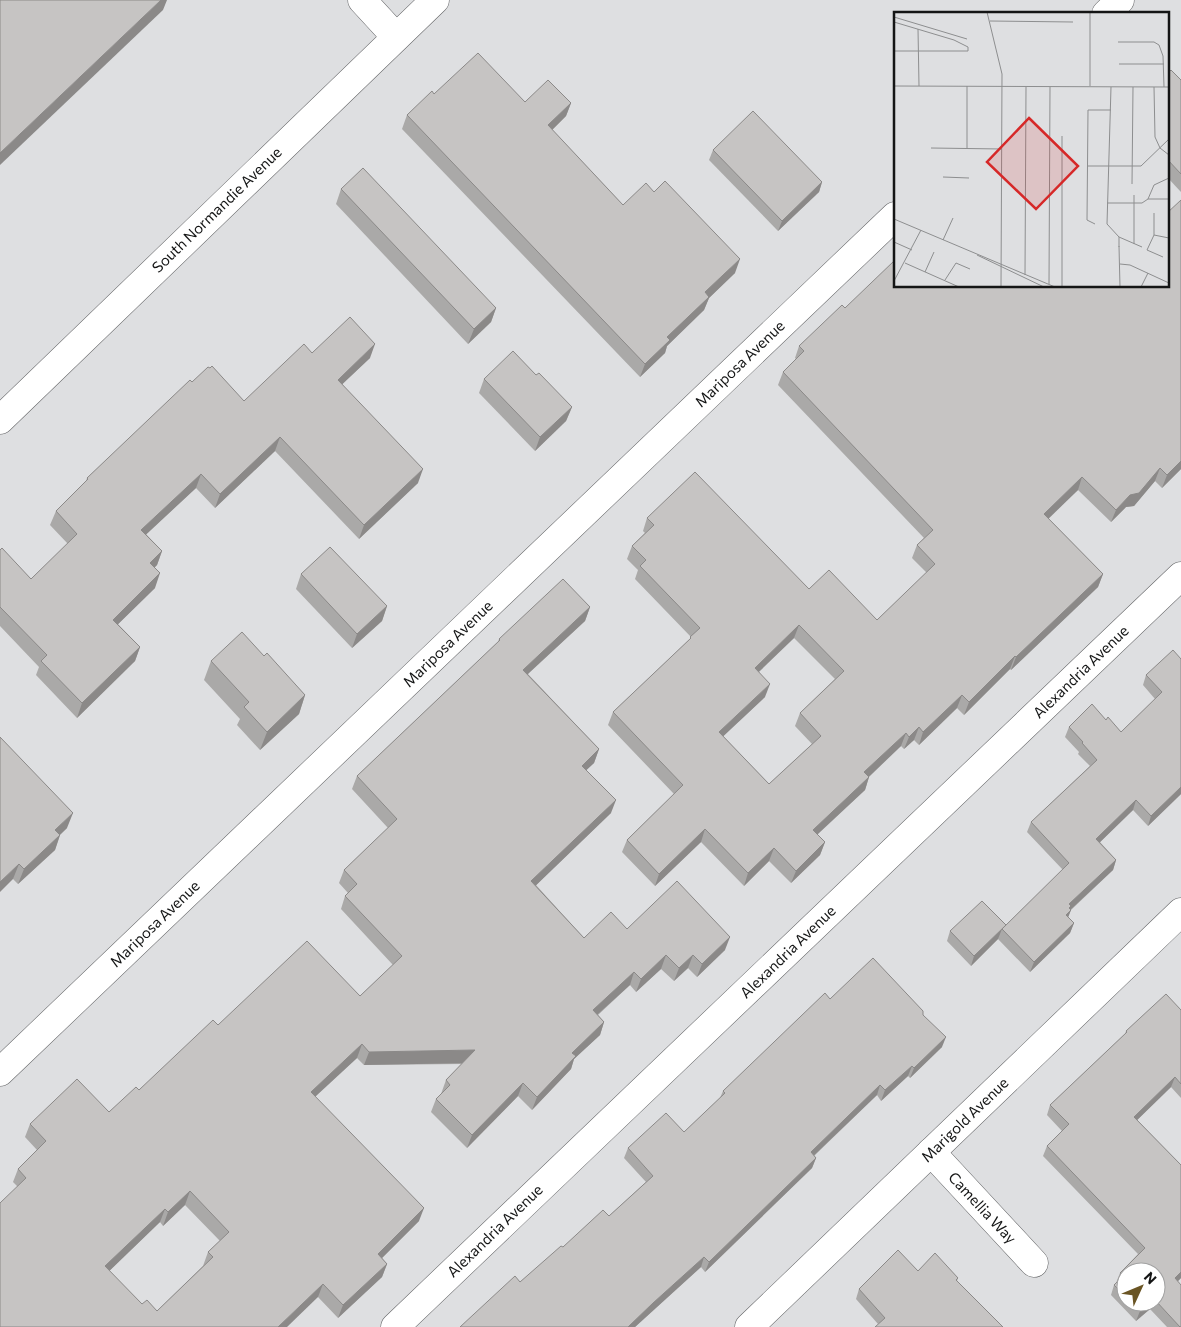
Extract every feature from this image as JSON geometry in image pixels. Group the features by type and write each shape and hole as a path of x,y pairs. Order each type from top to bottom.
{"street":[{"path":"362,0 396,37"},
{"name":"South Normandie Avenue","path":"0,420 435,0"},
{"path":"1108,12 1120,0"},
{"name":"Mariposa Avenue","path":"0,1072 894,217"},
{"name":"Alexandria Avenue","path":"395,1327 1181,576"},
{"name":"Marigold Avenue","path":"748,1327 1181,912"},
{"name":"Camellia Way","path":"931,1152 1034,1264"}],"building":[{"path":"0,0 161,0 0,153"},
{"path":"478,53 525,102 548,80 571,103 548,125 623,205 646,183 654,192 665,181 740,259 705,292 709,297 667,337 670,340 645,364 407,115 432,91 434,94"},
{"path":"1171,70 1181,80 1181,174 1168,160 1168,73"},
{"path":"753,111 822,182 782,221 713,150"},
{"path":"363,168 496,308 474,329 341,189"},
{"path":"1181,200 1181,461 1167,475 1160,468 1139,493 1130,495 1116,510 1082,477 1044,514 1103,574 969,702 962,695 923,732 919,727 909,737 906,733 864,772 869,777 813,830 825,842 796,871 774,848 748,873 705,829 659,874 627,840 683,785 613,712 700,628 640,566 646,560 632,546 654,525 647,518 695,472 809,589 829,570 877,620 935,564 917,545 933,530 783,372 804,351 799,346 842,305 845,308 894,261 894,288 1168,288 1168,212","holes":["799,625 844,671 800,713 821,736 769,784 719,732 770,684 755,668"]},
{"path":"350,317 375,344 338,380 423,469 364,525 280,437 220,494 201,474 141,530 162,551 150,563 160,573 113,620 140,647 82,703 41,661 47,655 0,607 0,550 2,548 31,579 77,534 56,511 87,478 190,380 192,382 208,367 212,366 244,401 304,344 312,353"},
{"path":"513,351 536,375 539,373 572,407 540,437 484,379"},
{"path":"330,547 387,606 357,634 301,574"},
{"path":"563,579 590,607 523,670 599,749 582,766 616,800 531,881 584,938 611,912 627,929 677,881 730,937 702,964 693,955 679,968 666,955 641,979 634,972 593,1010 604,1022 572,1053 576,1056 537,1097 523,1083 472,1135 436,1099 450,1085 446,1080 475,1050 369,1052 362,1044 311,1092 424,1208 378,1254 387,1264 343,1305 323,1284 278,1327 0,1327 0,1203 26,1178 18,1169 46,1141 30,1124 77,1079 109,1112 136,1087 139,1090 213,1020 218,1025 307,941 360,996 402,956 345,896 357,884 344,870 397,819 357,776","holes":["190,1191 229,1232 208,1252 213,1257 157,1311 147,1300 142,1304 105,1266 165,1209 168,1212"]},
{"path":"242,632 264,656 267,653 305,695 267,732 244,707 249,702 211,661"},
{"path":"1173,650 1181,659 1181,787 1151,816 1136,800 1096,839 1116,860 1069,904 1071,910 1066,915 1074,923 1034,962 1002,929 1069,863 1031,822 1097,760 1069,727 1092,704 1106,720 1108,717 1121,732 1162,692 1146,675"},
{"path":"0,737 73,813 55,830 60,835 24,869 19,864 0,882"},
{"path":"982,901 1006,925 974,956 950,931"},
{"path":"873,958 923,1011 923,1015 946,1037 914,1068 912,1066 885,1090 880,1085 811,1152 816,1158 709,1262 704,1257 628,1327 460,1327 515,1276 520,1282 561,1246 563,1247 603,1210 609,1216 653,1176 628,1148 666,1113 684,1132 725,1093 723,1091 825,993 830,999"},
{"path":"1166,994 1181,1010 1181,1084 1175,1077 1134,1117 1181,1165 1181,1272 1175,1278 1181,1285 1181,1327 1166,1312 1166,1262 1131,1262 1145,1248 1047,1146 1069,1124 1050,1105"},
{"path":"898,1250 918,1271 935,1253 958,1278 956,1280 1003,1327 875,1327 885,1318 859,1289"}]}
